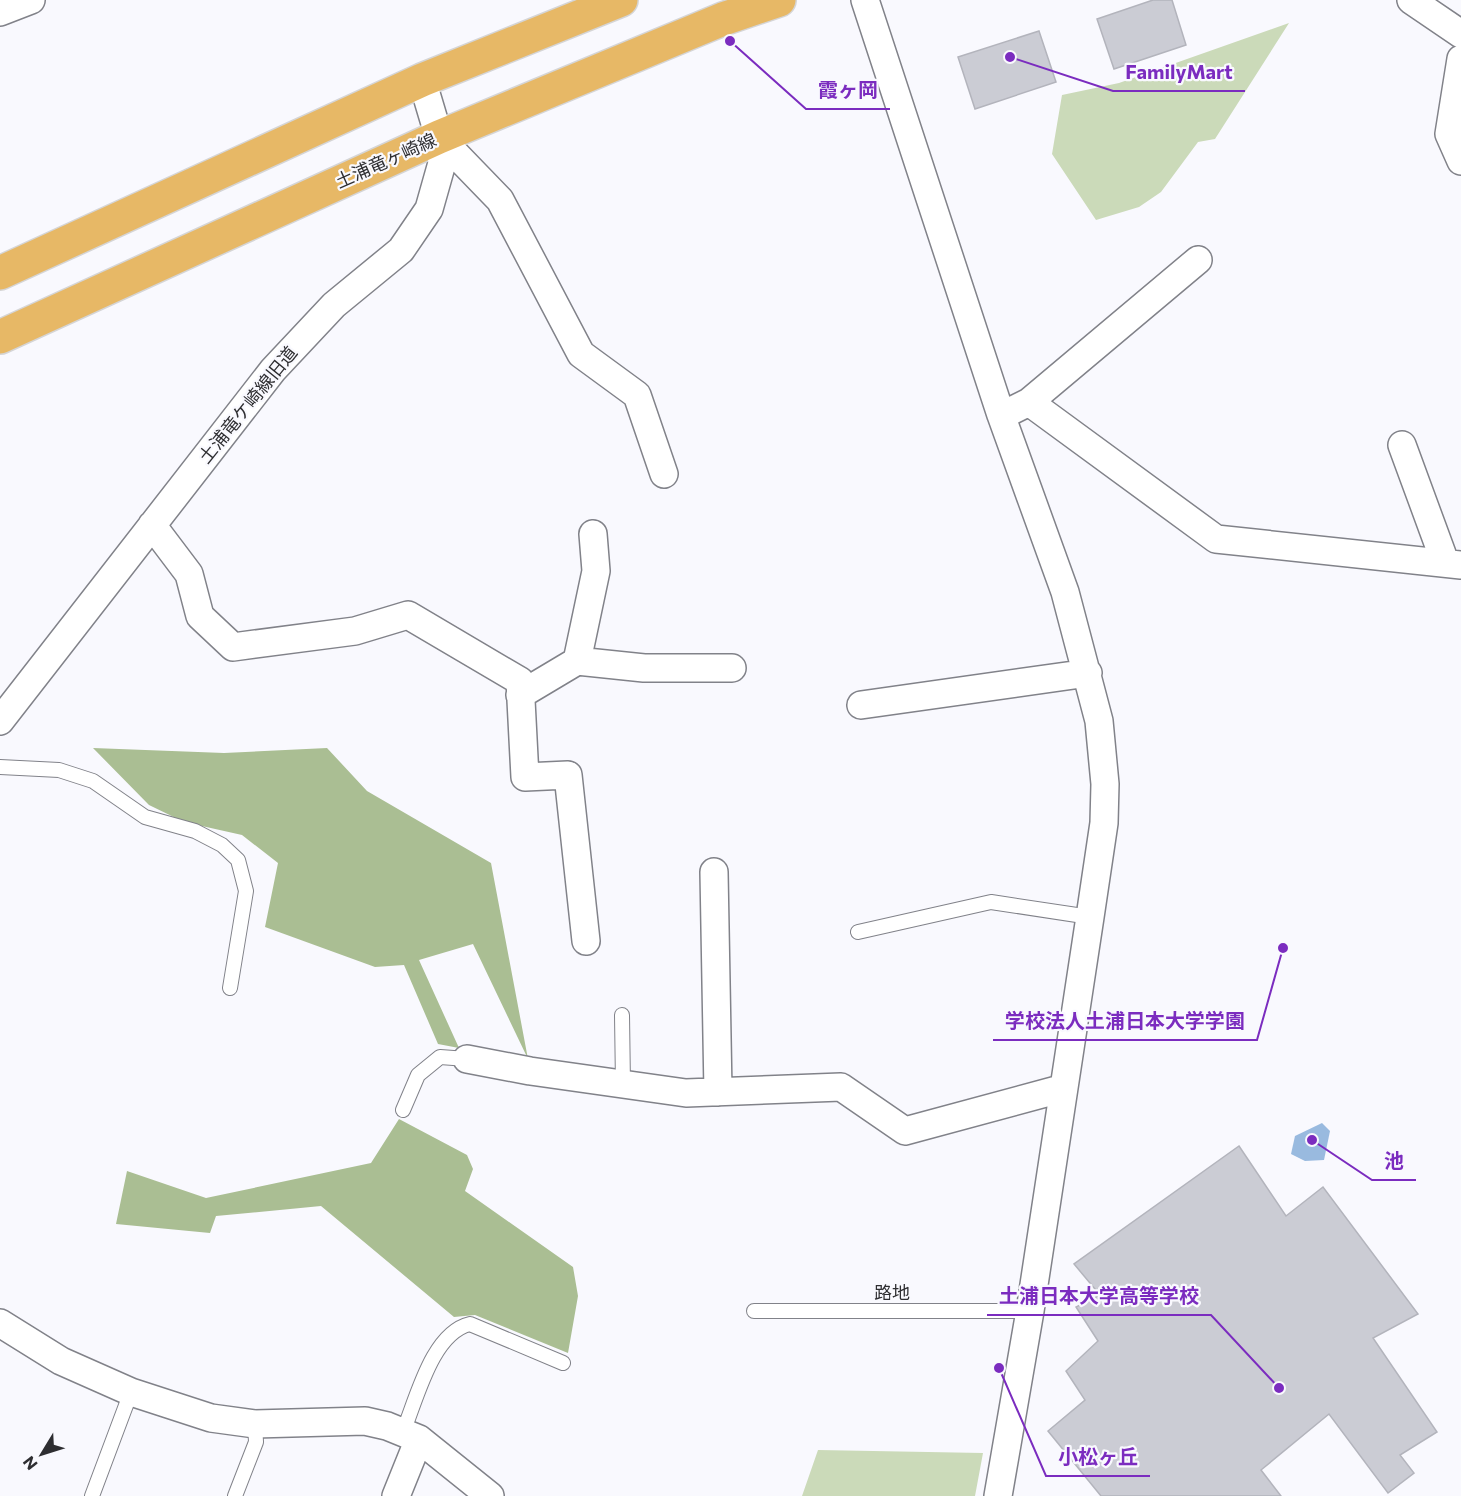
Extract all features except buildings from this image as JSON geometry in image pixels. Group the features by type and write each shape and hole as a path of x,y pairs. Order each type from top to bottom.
{"main road":[{"path":"0,273 422,80 621,0"},
{"name":"土浦竜ヶ崎線","path":"0,337 439,137 723,19 779,0"}],"street":[{"path":"0,12 31,0"},
{"path":"866,0 1001,415 1065,592 1099,721 1105,784 1104,823 1090,917 1030,1311 998,1496"},
{"path":"1411,0 1461,34"},
{"path":"1461,59 1449,134 1461,161"},
{"name":"土浦竜ケ崎線旧道","path":"0,721 273,370 334,305 400,250 429,209 442,163 439,137 422,80"},
{"path":"439,137 500,200 581,354 637,395 664,474"},
{"path":"1001,415 1029,402 1198,261"},
{"path":"1029,402 1216,539 1453,564 1402,445"},
{"path":"152,525 189,574 200,616 233,647 355,631 408,615 520,681 525,777 568,775 586,941"},
{"path":"577,661 596,571 592,534"},
{"path":"520,695 577,661 644,668 732,668"},
{"path":"861,705 1088,673"},
{"path":"714,872 718,1092"},
{"path":"467,1059 530,1071 686,1093 841,1087 905,1131 1064,1088"},
{"path":"0,1323 61,1361 131,1392 211,1418 255,1424 365,1421 411,1436 490,1496"},
{"path":"396,1496 411,1436"}],"lane":[{"path":"0,767 59,770 93,781 145,817 195,831 222,845 238,860 246,891 230,988"},
{"path":"858,932 991,902 1090,917"},
{"path":"622,1016 623,1084"},
{"path":"404,1110 417,1075 440,1057 467,1059"},
{"name":"路地","path":"754,1311 1030,1311"},
{"path":"411,1436 440,1344 458,1327 470,1324 563,1363"},
{"path":"92,1496 131,1392"},
{"path":"235,1496 256,1442 255,1424"}],"green space":[{"path":"1289,23 1215,139 1198,142 1161,192 1139,207 1096,220 1052,154 1062,95 1119,83"},
{"path":"93,748 224,753 327,748 367,791 491,863 528,1059 473,944 419,960 459,1048 438,1044 404,965 375,967 265,927 278,863 242,835 184,822 149,805"},
{"path":"399,1119 467,1155 473,1169 465,1191 573,1267 578,1296 568,1353 475,1315 454,1317 321,1206 216,1216 210,1233 116,1224 127,1171 206,1198 371,1163"},
{"path":"818,1450 983,1453 975,1496 802,1496"}],"water":[{"path":"1322,1123 1330,1131 1324,1160 1305,1161 1291,1154 1295,1136"}],"place":[{"name":"霞ヶ岡","path":"730,41"},
{"name":"FamilyMart","path":"1010,57"},
{"name":"学校法人土浦日本大学学園","path":"1283,948"},
{"name":"池","path":"1312,1140"},
{"name":"小松ヶ丘","path":"999,1368"},
{"name":"土浦日本大学高等学校","path":"1279,1388"}]}
